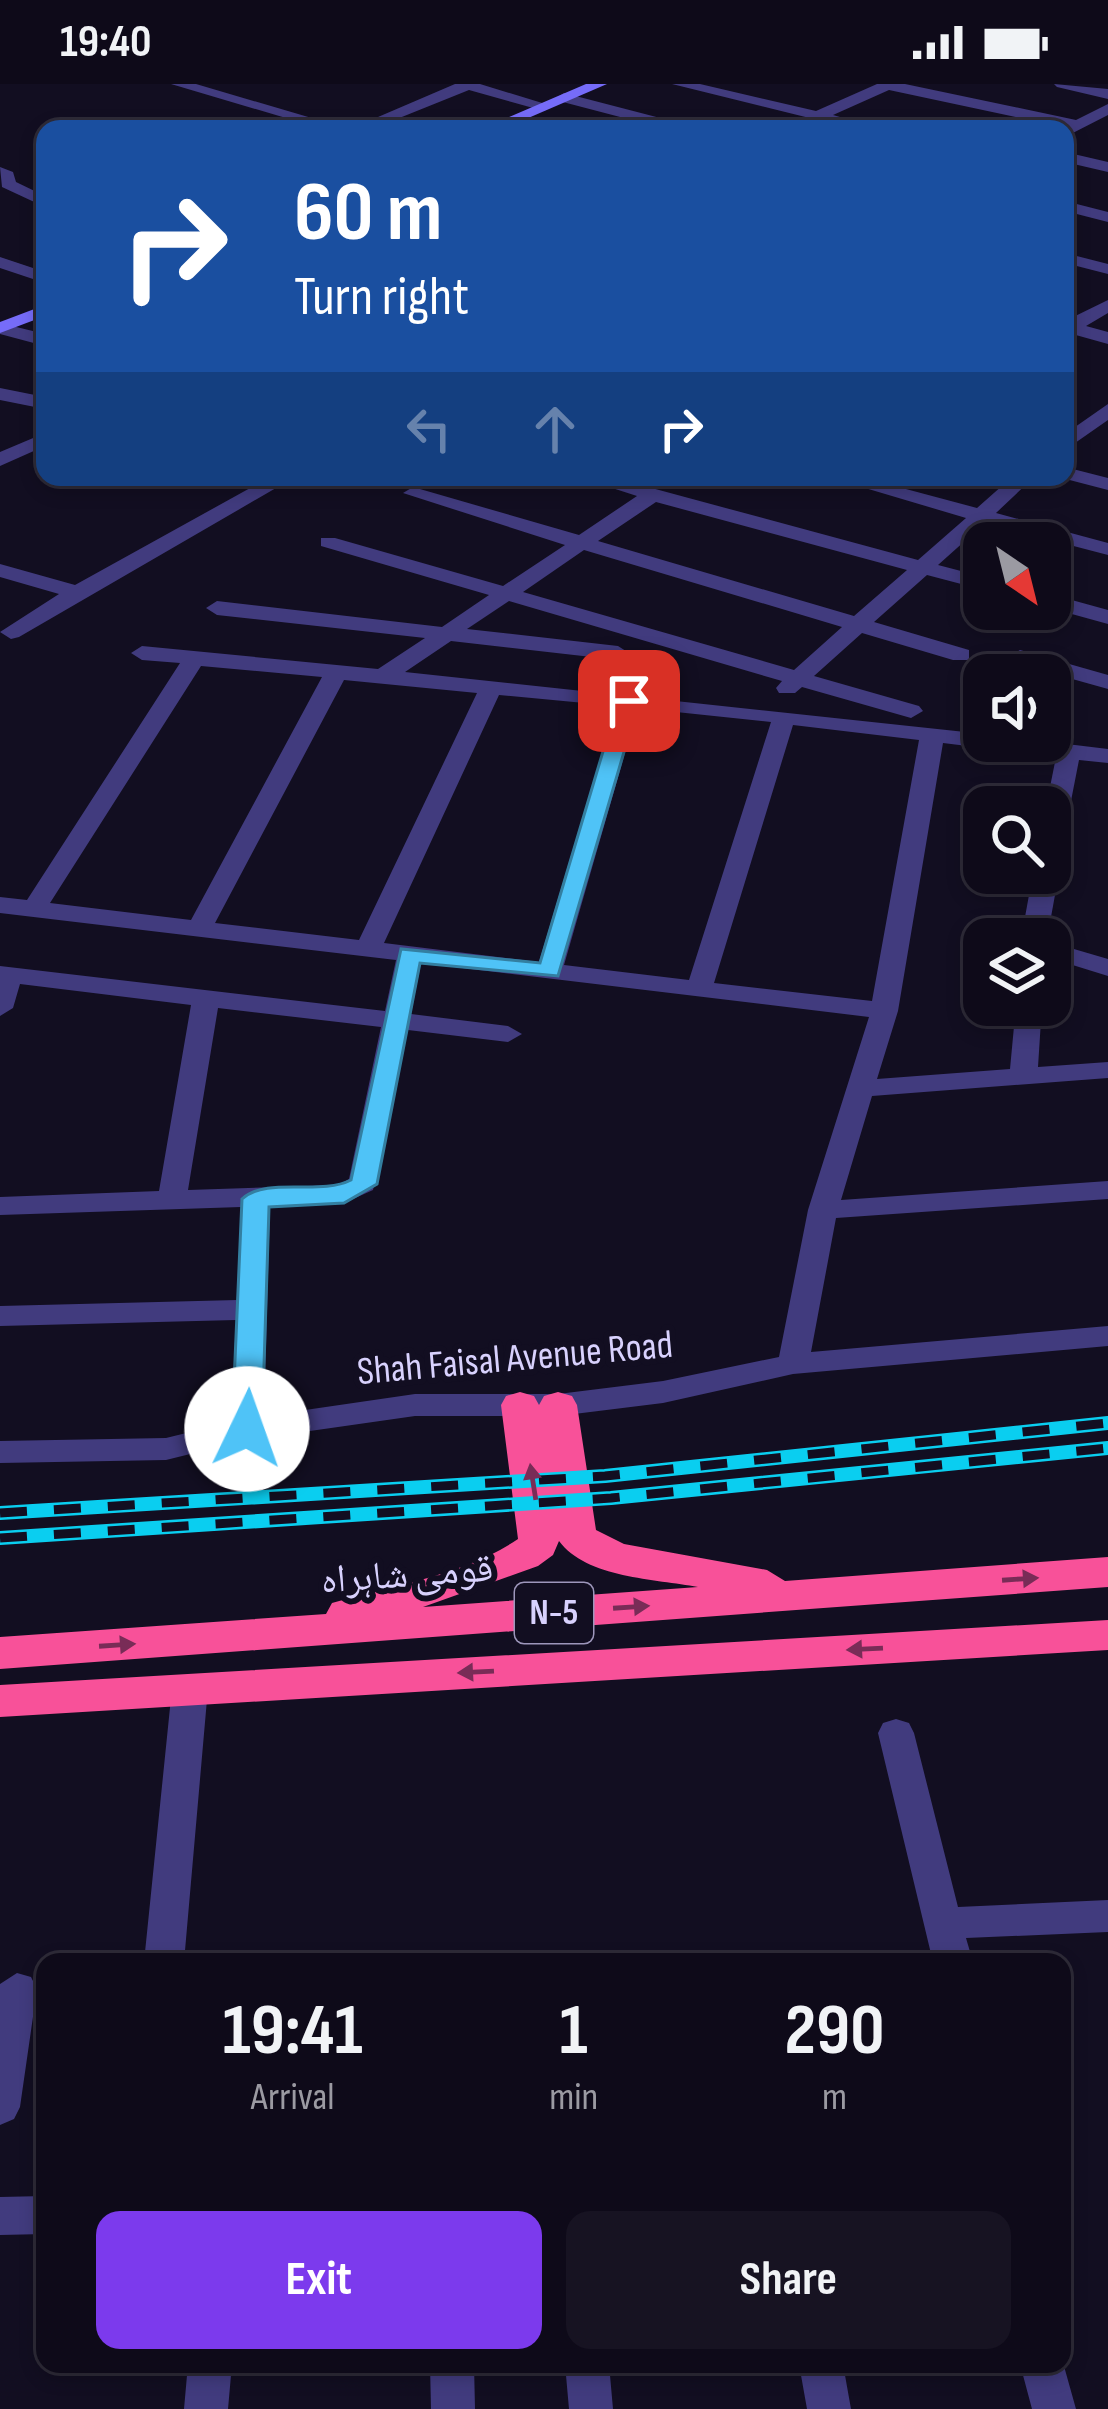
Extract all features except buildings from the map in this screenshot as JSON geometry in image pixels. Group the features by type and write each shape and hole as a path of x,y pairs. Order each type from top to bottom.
{"highway":[{"path":"539,1405 577,1538 587,1547 615,1557 814,1594"},
{"path":"292,1632 526,1557 539,1545 539,1405"},
{"name":"قومی شاہراہ","path":"0,1654 1108,1572"},
{"name":"N-5","path":"0,1701 1108,1635"}],"main road":[{"path":"511,120 599,84"},
{"path":"0,328 36,314"}],"street":[{"path":"179,84 309,120"},
{"path":"380,120 468,84 544,106"},
{"path":"680,84 824,120"},
{"path":"717,94 746,84"},
{"path":"818,116 889,84 1045,120"},
{"path":"1062,84 1108,94"},
{"path":"717,94 835,120"},
{"path":"564,98 654,120"},
{"path":"1075,127 1108,109"},
{"path":"636,120 643,117"},
{"path":"1075,127 1108,128"},
{"path":"1074,159 1108,167"},
{"path":"0,172 8,175 8,184 36,198"},
{"path":"1074,208 1108,217"},
{"path":"1074,260 1108,269"},
{"path":"0,262 36,275"},
{"path":"1074,324 1108,305"},
{"path":"0,328 36,338"},
{"path":"1074,329 1108,338"},
{"path":"0,394 36,401"},
{"path":"1074,411 1104,416"},
{"path":"1074,437 1104,416"},
{"path":"0,460 36,443"},
{"path":"1074,475 1108,484"},
{"path":"11,632 269,486"},
{"path":"623,486 963,578"},
{"path":"871,486 1108,549"},
{"path":"699,989 771,716 798,678 1013,486"},
{"path":"413,493 961,656"},
{"path":"382,677 654,494"},
{"path":"328,542 910,711"},
{"path":"0,570 77,593"},
{"path":"1071,607 1108,617"},
{"path":"217,608 618,652"},
{"path":"142,652 963,740"},
{"path":"34,909 195,658"},
{"path":"1071,671 1108,682"},
{"path":"199,929 336,673"},
{"path":"368,949 491,688"},
{"path":"549,971 629,701"},
{"path":"793,1364 823,1210 884,1011 932,736"},
{"path":"1071,752 1108,756"},
{"path":"0,905 884,1011"},
{"path":"0,1206 344,1194 363,1184 410,954"},
{"path":"1071,957 1108,968"},
{"path":"0,1008 5,974 508,1034"},
{"path":"172,1202 206,998"},
{"path":"1023,1076 1027,1026"},
{"path":"860,1089 1108,1070"},
{"path":"823,1210 1108,1190"},
{"path":"247,1429 256,1199"},
{"path":"0,1316 252,1310"},
{"name":"Shah Faisal Avenue Road","path":"0,1452 166,1449 247,1429 415,1405 539,1405 663,1392 793,1364 1108,1336"},
{"path":"165,1953 190,1688"},
{"path":"896,1733 951,1953"},
{"path":"946,1923 1108,1916"},
{"path":"0,2107 21,1988"},
{"path":"0,2216 36,2215"},
{"path":"206,2409 209,2373"},
{"path":"452,2373 453,2409"},
{"path":"588,2373 591,2409"},
{"path":"823,2373 829,2409"},
{"path":"1044,2373 1054,2409"}],"railway":[{"path":"0,1513 605,1476 1108,1423"},
{"path":"0,1538 611,1498 1108,1448"}],"route":[{"path":"247,1429 256,1199 344,1194 363,1184 410,954 549,971 629,701"}]}
